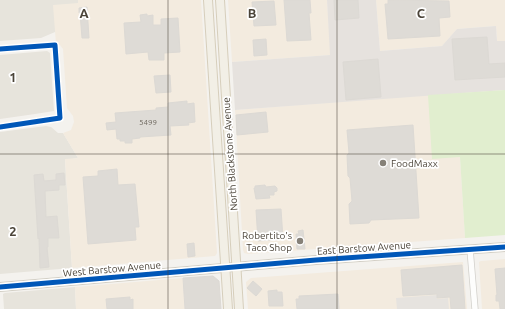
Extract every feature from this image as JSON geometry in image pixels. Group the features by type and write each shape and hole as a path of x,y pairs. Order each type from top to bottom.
{"main road":[{"name":"North Blackstone Avenue","path":"208,0 228,309"},
{"name":"North Blackstone Avenue","path":"220,0 240,309"},
{"name":"East Barstow Avenue","path":"225,268 505,247"},
{"name":"West Barstow Avenue","path":"0,287 225,268"}],"street":[{"path":"0,49 55,45 60,118 0,127"},
{"path":"470,249 475,309"}],"shaded area":[{"path":"0,0 78,0 78,3 55,32 41,38 0,41"},
{"path":"78,0 201,0 217,253 215,256 72,268 65,159 78,158 63,133 71,130 74,122 73,116 67,108 63,49 60,45 56,44 53,5 78,3"},
{"path":"228,0 327,0 331,55 232,62"},
{"path":"327,0 376,0 380,51 442,46 457,29 496,26 497,41 505,41 505,90 235,110 232,62 330,55"},
{"path":"376,0 505,0 505,41 497,41 496,26 457,29 442,46 380,51"},
{"path":"47,51 50,53 54,111 0,119 0,55"},
{"path":"428,95 460,157 465,238 248,254 244,253 235,110"},
{"path":"46,126 51,127 58,133 63,133 78,158 65,160 72,268 0,274 0,132"},
{"path":"505,259 505,309 482,309 479,262"},
{"path":"463,262 467,309 248,309 246,282 251,278"},
{"path":"183,278 185,309 76,309 75,287"},
{"path":"75,287 76,309 4,309 3,294 5,293"},
{"path":"437,295 437,299 448,298 449,309 397,309 396,298"}],"green space":[{"path":"505,90 505,235 465,238 460,157 432,159 428,95"}],"building":[{"path":"284,0 310,0 311,13 309,13 311,40 287,41"},
{"path":"334,0 358,0 359,18 335,20"},
{"path":"388,0 449,1 450,17 439,18 440,36 388,39 385,4 388,4"},
{"path":"274,1 276,25 254,26 252,2"},
{"path":"87,7 89,38 82,38 79,8"},
{"path":"147,14 147,16 153,15 153,25 161,25 161,19 178,18 180,52 164,53 164,60 149,60 148,52 126,54 124,23 141,22 140,15"},
{"path":"487,37 489,64 505,63 505,77 455,80 452,39"},
{"path":"266,39 267,55 254,56 253,40"},
{"path":"378,59 381,97 346,100 343,62"},
{"path":"170,75 171,92 156,93 154,76"},
{"path":"187,101 187,104 194,103 195,122 188,123 189,125 170,126 171,135 140,137 132,139 132,143 125,143 125,141 120,141 120,139 117,139 116,129 107,130 106,123 116,122 115,113 156,110 156,108 168,107 168,103"},
{"path":"266,112 268,132 237,135 236,115"},
{"path":"413,125 419,218 371,220 369,223 350,224 349,204 352,201 350,178 348,176 347,155 349,153 347,130"},
{"path":"117,169 118,185 135,184 139,227 135,227 136,240 88,244 83,177 98,176 98,171"},
{"path":"64,173 65,185 59,185 59,190 45,191 46,217 57,216 59,238 48,238 47,247 49,267 40,268 34,175 43,174 44,181 56,180 56,174"},
{"path":"265,185 266,187 275,186 277,191 274,192 274,195 269,195 270,198 256,199 255,186"},
{"path":"281,209 283,239 258,241 256,210"},
{"name":"Robertito's Taco Shop","path":"303,230 305,249 297,249 296,234 299,234 298,231"},
{"path":"194,243 195,256 188,257 187,244"},
{"path":"462,265 465,309 451,309 450,297 437,298 437,294 403,296 401,270"},
{"path":"505,268 505,309 500,309 499,301 496,301 495,269"},
{"path":"213,276 219,281 221,309 185,309 183,278"},
{"path":"253,281 262,289 256,296 247,288"},
{"path":"277,290 277,292 282,292 283,306 269,306 268,291"},
{"path":"338,294 339,309 297,309 296,299 299,299 299,296"},
{"path":"130,297 130,300 133,299 133,309 107,309 106,299"}],"cycle path":[{"path":"0,49 55,45 60,118 0,127"},
{"path":"0,287 316,260 505,247"}],"place":[{"name":"FoodMaxx","path":"383,163"},
{"name":"Robertito's Taco Shop","path":"300,241"}]}
